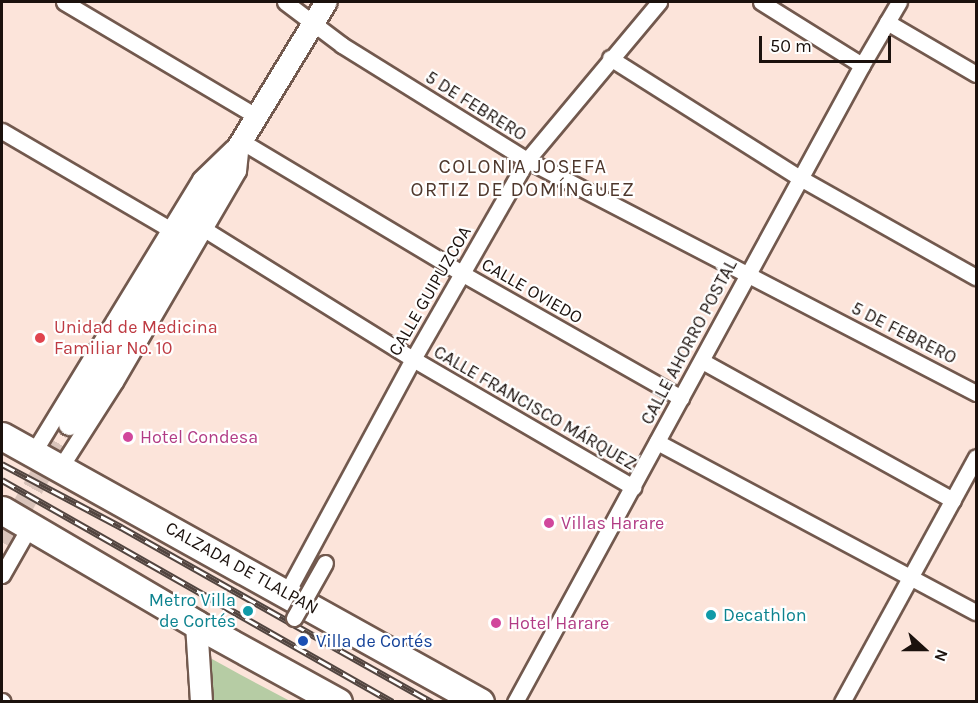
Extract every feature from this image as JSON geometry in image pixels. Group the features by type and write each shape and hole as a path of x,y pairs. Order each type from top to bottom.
{"highway":[{"name":"CALZADA DE TLALPAN","path":"2,436 287,592 480,702"},
{"path":"2,510 196,624 338,702"}],"street":[{"path":"64,2 256,116"},
{"name":"5 DE FEBRERO","path":"285,2 342,45 527,160 976,393"},
{"path":"69,423 326,2"},
{"name":"CALLE GUIPUZCOA","path":"287,592 413,359 527,160 659,2"},
{"path":"761,2 862,65"},
{"name":"CALLE AHORRO POSTAL","path":"515,702 800,178 899,2"},
{"path":"887,22 976,74"},
{"path":"610,58 800,178 976,277"},
{"path":"2,131 170,229"},
{"path":"33,453 200,179 241,141"},
{"path":"60,468 116,382 238,171 242,160 241,141"},
{"name":"CALLE OVIEDO","path":"241,141 463,274 681,398"},
{"name":"CALLE FRANCISCO MÁRQUEZ","path":"204,229 413,359 633,487"},
{"path":"702,361 953,500"},
{"path":"657,442 976,612"},
{"path":"842,702 976,457"},
{"path":"2,575 30,526"},
{"path":"294,618 326,563"},
{"path":"196,624 201,702"}],"green space":[{"path":"212,659 290,701 207,701 206,670"}],"tunnel":[{"path":"2,542 69,424"}],"railway":[{"path":"2,464 121,527 432,702"},
{"path":"2,480 392,702"}],"place":[{"name":"Unidad de Medicina Familiar No. 10","path":"40,338"},
{"name":"Hotel Condesa","path":"128,437"},
{"name":"Villas Harare","path":"549,523"},
{"name":"Metro Villa de Cortés","path":"248,611"},
{"name":"Decathlon","path":"711,615"},
{"name":"Hotel Harare","path":"496,623"},
{"name":"Villa de Cortés","path":"303,641"}],"district":[{"name":"COLONIA JOSEFA ORTIZ DE DOMÍNGUEZ","path":"523,178"}]}
